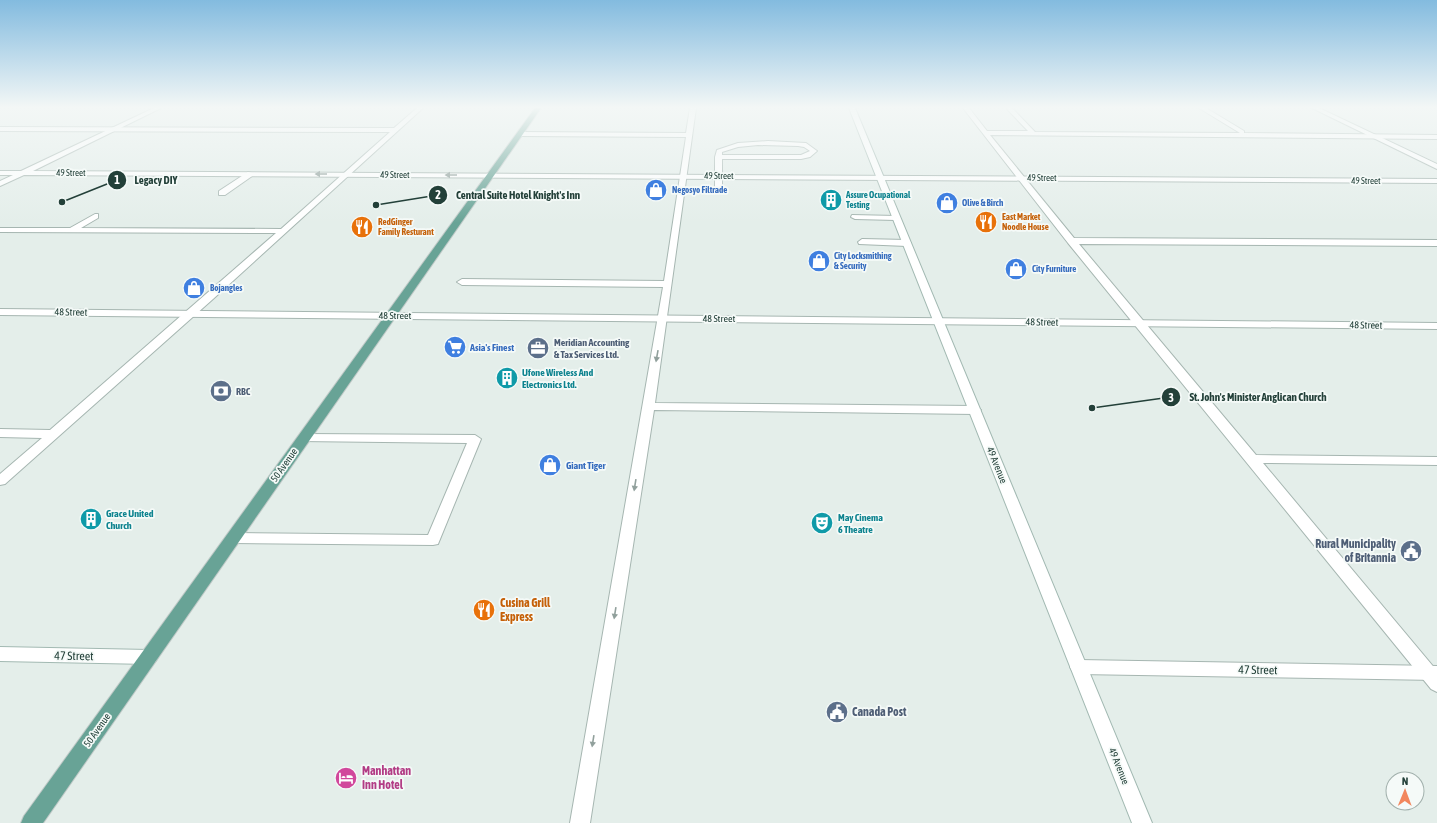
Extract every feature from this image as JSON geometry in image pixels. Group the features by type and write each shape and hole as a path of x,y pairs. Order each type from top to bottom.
{"main road":[{"name":"50 Avenue","path":"31,823 511,146"}],"street":[{"path":"0,184 78,146"},
{"path":"0,481 191,313 376,146"},
{"path":"580,823 663,318 688,146"},
{"path":"718,188 719,151 729,146"},
{"path":"718,157 801,157 808,156 814,151 807,146"},
{"name":"49 Avenue","path":"868,146 1142,823"},
{"path":"997,146 1020,178 1251,459 1434,677"},
{"path":"1395,146 1437,167"},
{"name":"49 Street","path":"0,172 1437,181"},
{"path":"222,193 251,174"},
{"path":"71,230 95,216"},
{"path":"855,217 896,218"},
{"path":"0,230 229,228 283,231"},
{"path":"1071,240 1437,244"},
{"path":"862,242 907,243"},
{"path":"462,282 668,284"},
{"name":"48 Street","path":"0,312 1437,326"},
{"path":"648,406 975,410"},
{"path":"0,433 53,434"},
{"path":"233,538 433,540 475,439 304,438"},
{"path":"1251,459 1437,461"},
{"name":"47 Street","path":"0,654 149,657"},
{"name":"47 Street","path":"1079,667 1434,677"}],"place":[{"name":"Negosyo Filtrade","path":"656,190"},
{"name":"Assure Ocupational Testing","path":"831,200"},
{"name":"Legacy DIY","path":"62,202"},
{"name":"Olive & Birch","path":"947,203"},
{"name":"Central Suite Hotel Knight's Inn","path":"376,205"},
{"name":"East Market Noodle House","path":"986,222"},
{"name":"RedGinger Family Resturant","path":"362,227"},
{"name":"City Locksmithing & Security","path":"819,261"},
{"name":"City Furniture","path":"1016,269"},
{"name":"Bojangles","path":"194,288"},
{"name":"Asia's Finest","path":"455,347"},
{"name":"Meridian Accounting & Tax Services Ltd.","path":"538,348"},
{"name":"Ufone Wireless And Electronics Ltd.","path":"507,378"},
{"name":"RBC","path":"221,391"},
{"name":"St. John's Minister Anglican Church","path":"1092,408"},
{"name":"Giant Tiger","path":"550,465"},
{"name":"Grace United Church","path":"91,519"},
{"name":"May Cinema 6 Theatre","path":"822,523"},
{"name":"Rural Municipality of Britannia","path":"1411,551"},
{"name":"Cusina Grill Express","path":"484,610"},
{"name":"Canada Post","path":"837,712"},
{"name":"Manhattan Inn Hotel","path":"346,778"}]}
